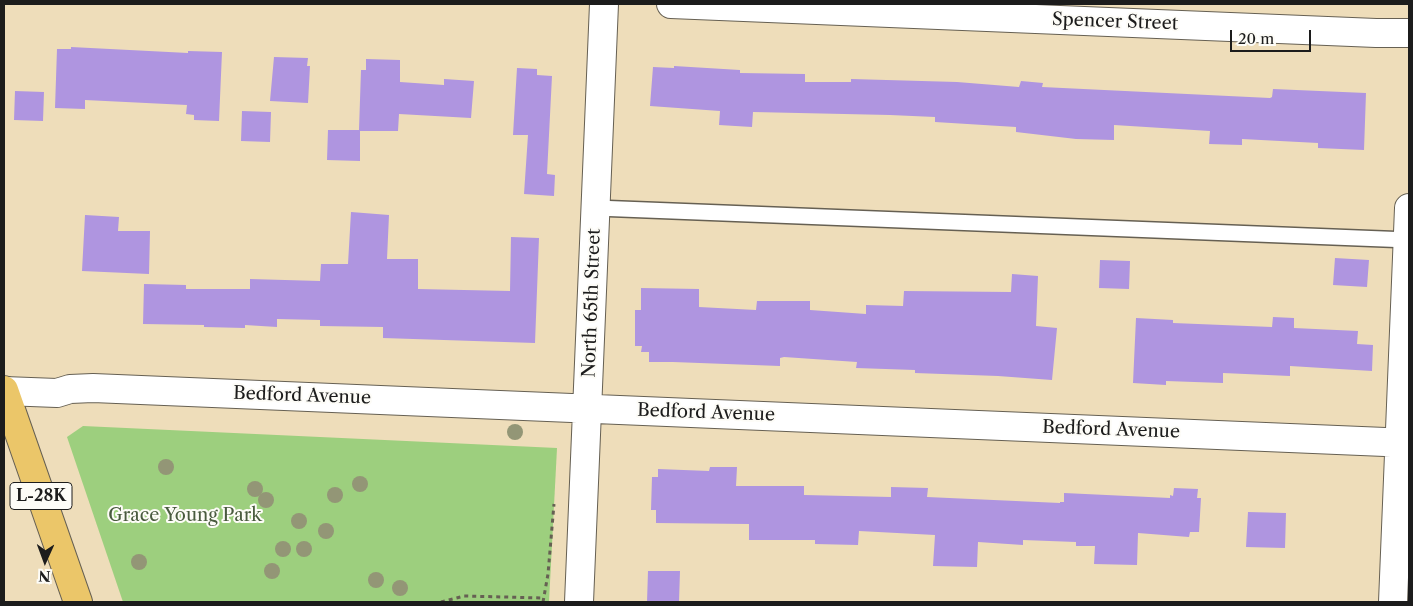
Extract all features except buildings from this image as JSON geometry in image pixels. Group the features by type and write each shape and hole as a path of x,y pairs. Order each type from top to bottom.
{"main road":[{"name":"L-28K","path":"4,391 78,602"}],"street":[{"name":"North 65th Street","path":"580,602 604,4"},
{"name":"Spencer Street","path":"671,4 1409,33"},
{"path":"1393,602 1405,443 1409,208"},
{"name":"Bedford Avenue","path":"4,391 57,393 70,389 93,388 1405,443"}],"lane":[{"path":"596,208 1409,240"}],"path":[{"path":"442,602 464,596 543,598"}],"green space":[{"name":"Grace Young Park","path":"83,426 557,448 549,602 123,602 67,437"}]}
